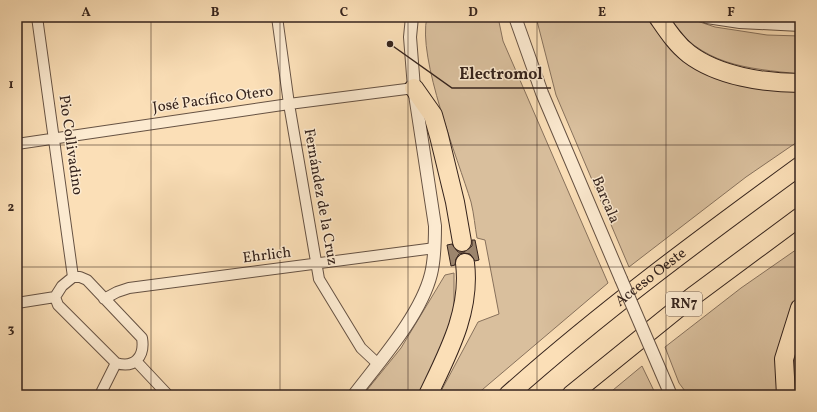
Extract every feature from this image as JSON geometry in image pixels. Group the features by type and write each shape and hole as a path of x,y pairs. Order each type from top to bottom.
{"highway":[{"path":"658,17 676,43 689,54 710,66 743,76 800,83"},
{"path":"414,88 433,115 455,202 462,242"},
{"name":"Acceso Oeste","path":"508,395 535,370 662,268 800,166"},
{"name":"RN7","path":"571,395 692,297 800,217"},
{"path":"428,395 447,355 460,322 467,280 465,263"},
{"path":"786,395 784,359 800,308"}],"street":[{"name":"Pio Collivadino","path":"37,17 73,276"},
{"name":"Fernández de la Cruz","path":"277,17 289,104 315,265 319,280 360,348 378,364"},
{"path":"354,395 405,327 421,300 431,275 435,248 435,226 414,88 410,37 412,17"},
{"name":"Barcala","path":"515,17 542,93 670,394"},
{"path":"707,17 800,25"},
{"name":"José Pacífico Otero","path":"17,144 289,104 414,88"},
{"name":"Ehrlich","path":"104,299 129,288 315,265 435,248"},
{"path":"17,303 55,297 62,286 73,276 80,277 87,280 142,338 144,348 141,355 136,361 123,365 116,363 58,306 55,297"},
{"path":"136,361 168,395"},
{"path":"100,395 116,363"}],"shaded area":[{"path":"427,17 498,17 503,41 608,283 476,395 439,395 478,322 499,314 485,240 477,238 471,202 440,109 433,82 425,35"},
{"path":"536,17 651,17 678,56 800,90 800,140 746,177 629,267 556,95"},
{"path":"667,17 685,17 715,27 767,35 800,36 800,74 761,69 726,62 695,46"},
{"path":"800,247 800,301 783,395 688,395 679,383 665,347 741,288"},
{"path":"454,273 454,308 447,332 420,395 363,395 401,348 445,275"},
{"path":"800,334 800,395 796,395 791,377 797,341"},
{"path":"642,366 656,395 607,395"}],"building":[{"path":"472,240 475,240 479,260 475,261 470,254 459,254 455,265 451,266 447,245 452,244 458,252 464,252 472,246"}],"place":[{"name":"Electromol","path":"390,44"}]}
